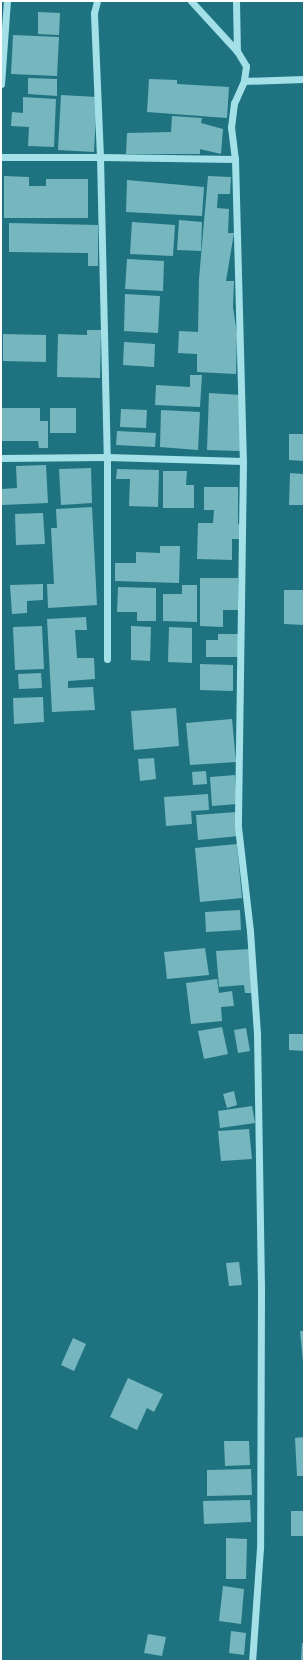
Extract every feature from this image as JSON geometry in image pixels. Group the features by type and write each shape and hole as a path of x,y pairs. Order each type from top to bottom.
{"street":[{"path":"1,84 7,1"},
{"path":"97,1 94,13 100,157 107,457 107,659"},
{"path":"191,1 237,51 246,66 244,81 234,103 231,127 235,159 243,461 238,826 250,931 257,1033 261,1293 260,1548 252,1661"},
{"path":"236,1 237,51"},
{"path":"244,81 304,79"},
{"path":"1,158 100,157 235,159"},
{"path":"1,458 107,457 243,461"}],"building":[{"path":"38,12 60,13 59,35 38,34"},
{"path":"13,35 59,37 57,76 11,74"},
{"path":"28,78 57,79 57,96 28,94"},
{"path":"149,79 177,80 177,84 229,87 227,118 147,112"},
{"path":"61,95 97,97 94,152 58,150"},
{"path":"23,97 56,99 54,147 28,146 29,127 11,126 12,112 23,113"},
{"path":"172,116 202,118 201,123 223,129 221,154 200,149 200,154 126,154 127,133 171,132"},
{"path":"4,176 29,177 29,186 46,186 46,179 88,179 88,218 4,218"},
{"path":"208,176 231,177 230,194 218,194 217,208 229,209 228,233 234,233 226,281 234,281 233,307 237,334 236,374 197,372 197,354 178,353 179,331 198,332 199,279"},
{"path":"127,180 204,187 202,216 126,212"},
{"path":"179,220 202,222 201,251 177,250"},
{"path":"132,222 175,225 173,256 130,254"},
{"path":"9,223 98,225 98,266 88,266 88,253 9,252"},
{"path":"127,259 164,261 163,291 125,289"},
{"path":"125,294 160,296 158,333 124,331"},
{"path":"87,330 101,330 100,378 57,377 58,334 87,335"},
{"path":"3,334 46,335 46,362 3,361"},
{"path":"124,342 155,344 154,367 123,365"},
{"path":"190,375 202,375 200,407 155,405 156,385 190,387"},
{"path":"209,393 241,395 240,451 207,450"},
{"path":"1,408 40,408 40,421 48,421 48,448 39,448 38,441 1,441"},
{"path":"50,408 76,408 76,433 50,433"},
{"path":"121,409 147,410 146,428 120,427"},
{"path":"161,410 200,412 198,450 160,447"},
{"path":"117,431 156,433 155,447 116,445"},
{"path":"289,434 304,434 304,461 289,460"},
{"path":"46,465 48,503 2,505 1,489 17,488 16,466"},
{"path":"91,468 92,503 61,505 59,469"},
{"path":"117,469 159,470 158,507 129,506 130,479 116,479"},
{"path":"163,471 187,471 186,485 194,485 194,508 163,508"},
{"path":"290,473 304,474 304,505 289,505"},
{"path":"204,487 238,487 238,524 241,524 240,539 232,539 232,560 197,559 198,523 213,523 214,510 204,510"},
{"path":"92,507 97,605 48,608 47,584 54,584 51,528 57,528 56,509"},
{"path":"43,513 45,544 16,545 15,514"},
{"path":"160,546 180,546 179,583 115,581 115,563 136,563 136,552 160,553"},
{"path":"200,578 238,578 238,610 223,610 223,627 200,626"},
{"path":"43,584 43,600 27,601 27,613 12,614 10,585"},
{"path":"182,585 197,585 197,622 163,621 163,594 182,594"},
{"path":"118,587 156,588 156,621 137,621 137,612 117,612"},
{"path":"284,590 304,590 304,625 284,624"},
{"path":"86,617 87,630 75,630 77,658 94,658 95,679 68,681 68,688 93,687 95,710 52,712 47,619"},
{"path":"42,626 44,669 15,670 13,627"},
{"path":"131,626 151,627 150,661 131,660"},
{"path":"169,627 192,628 192,663 168,662"},
{"path":"218,634 240,634 240,657 206,657 206,640 218,640"},
{"path":"200,664 233,665 233,691 200,690"},
{"path":"41,673 42,688 19,689 18,674"},
{"path":"43,697 44,722 14,724 13,698"},
{"path":"176,708 179,746 134,750 131,711"},
{"path":"232,719 236,762 190,765 186,723"},
{"path":"154,758 156,779 140,781 138,759"},
{"path":"206,771 207,784 193,785 192,772"},
{"path":"235,775 237,804 212,806 210,777"},
{"path":"208,794 209,810 191,811 192,824 166,826 164,797"},
{"path":"237,812 239,836 198,840 196,815"},
{"path":"237,844 242,898 200,902 195,848"},
{"path":"240,910 241,930 206,932 205,912"},
{"path":"205,948 209,975 167,979 164,952"},
{"path":"250,949 253,993 245,993 244,985 219,987 216,951"},
{"path":"217,979 219,993 232,991 234,1006 221,1007 222,1021 191,1024 186,983"},
{"path":"222,1027 228,1054 204,1059 198,1031"},
{"path":"246,1028 250,1051 238,1053 234,1030"},
{"path":"289,1034 304,1034 304,1051 289,1050"},
{"path":"234,1091 237,1105 227,1108 223,1094"},
{"path":"252,1106 255,1123 220,1128 218,1111"},
{"path":"249,1129 252,1159 221,1161 218,1131"},
{"path":"239,1262 242,1285 229,1286 226,1263"},
{"path":"300,1331 304,1331 304,1362 303,1362"},
{"path":"73,1338 86,1344 74,1371 61,1365"},
{"path":"128,1378 163,1394 154,1412 147,1408 137,1430 110,1417"},
{"path":"304,1437 304,1476 297,1476 295,1438"},
{"path":"224,1441 249,1441 250,1465 225,1466"},
{"path":"251,1469 252,1495 207,1496 207,1470"},
{"path":"250,1500 251,1522 204,1524 203,1501"},
{"path":"291,1511 304,1511 304,1536 291,1536"},
{"path":"226,1538 247,1539 246,1579 226,1579"},
{"path":"223,1586 244,1589 241,1624 219,1621"},
{"path":"231,1631 246,1633 244,1655 229,1653"},
{"path":"148,1634 166,1637 162,1656 144,1653"},
{"path":"302,1643 304,1643 304,1661 301,1661"}]}
